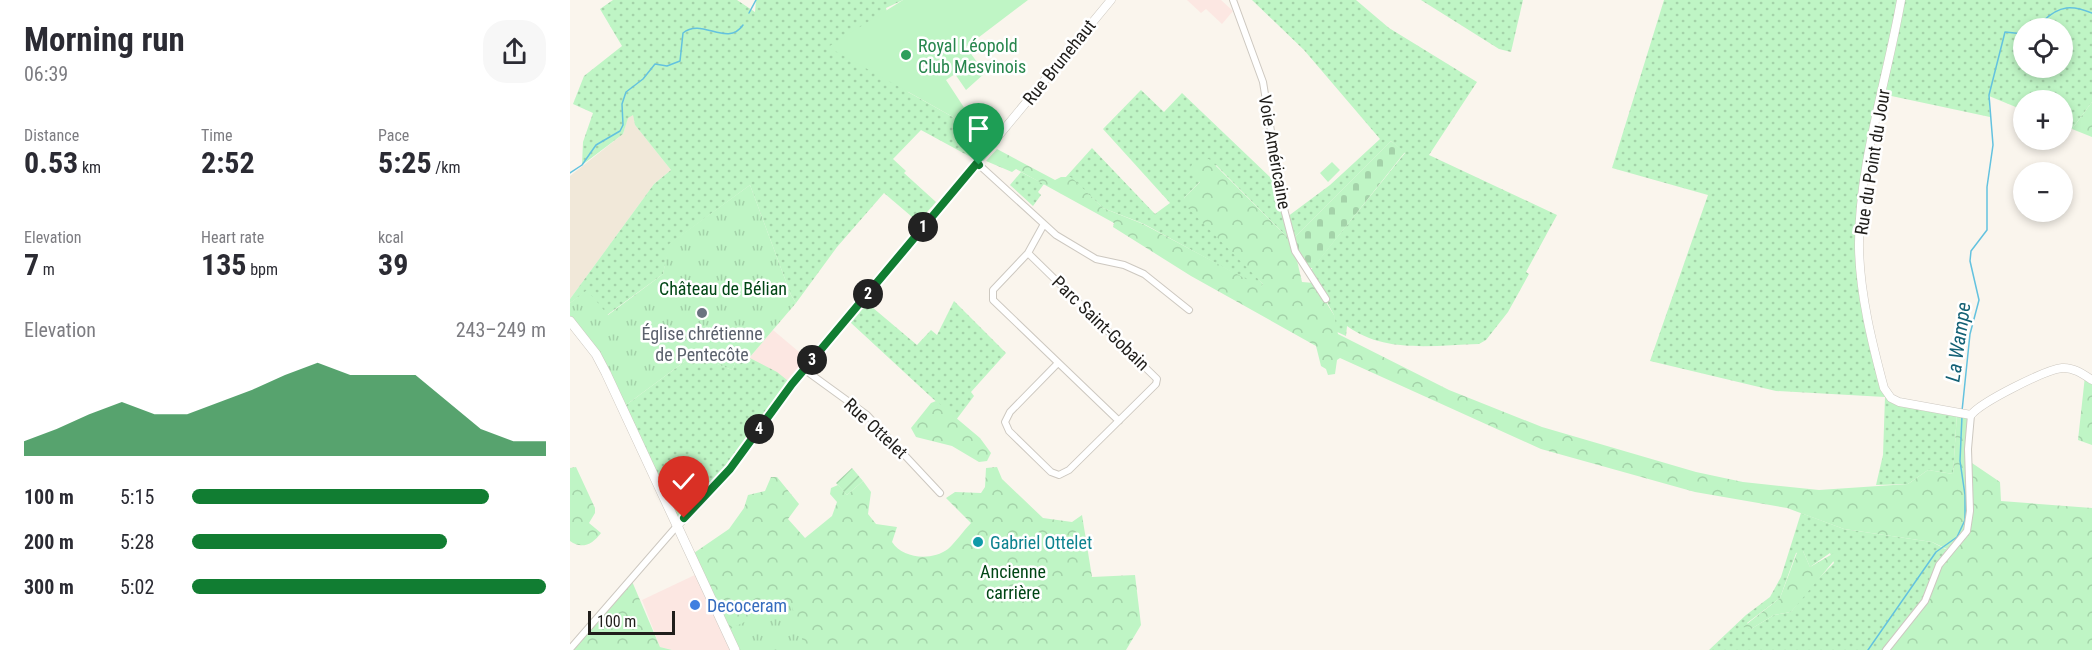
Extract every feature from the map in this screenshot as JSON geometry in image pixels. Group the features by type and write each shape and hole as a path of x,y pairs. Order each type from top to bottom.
{"main road":[{"path":"570,321 596,354 735,650"}],"street":[{"name":"Rue Brunehaut","path":"570,649 730,469 805,370 1111,0"},
{"name":"Voie Américaine","path":"1233,0 1263,82 1283,205 1295,250 1326,299"},
{"name":"Rue du Point du Jour","path":"1900,0 1863,200 1859,246 1862,279 1880,373 1887,393 1899,402 1969,415"},
{"name":"Parc Saint-Gobain","path":"977,163 1056,235 1096,259 1124,265 1144,274 1189,310"},
{"path":"1044,224 1028,253 993,290 992,298 1119,421"},
{"name":"Parc Saint-Gobain","path":"1028,253 1155,376 1156,384 1066,472 1059,474 1051,472 1009,431 1005,422 1010,412 1058,364"},
{"path":"1886,650 1925,601 1939,565 1967,531 1970,511 1969,415 1994,398 2060,369 2076,370 2092,380"},
{"name":"Rue Ottelet","path":"805,370 867,415 940,493"}],"shaded area":[{"path":"1187,0 1221,0 1233,11 1222,24 1206,9 1201,13"},
{"path":"633,114 635,125 671,170 654,184 570,299 570,176 623,134 628,117"},
{"path":"773,330 811,362 792,384 749,358"},
{"path":"699,573 735,650 672,650 660,647 642,600"}],"green space":[{"path":"613,0 737,0 755,12 756,0 903,0 886,8 908,92 960,121 991,146 981,150 978,161 921,130 893,159 906,171 904,173 936,202 918,222 884,193 837,247 796,303 750,185 670,244 663,274 607,315 587,291 570,303 570,299 654,184 671,170 635,125 633,115 628,118 623,134 582,165 583,142 593,113 573,104 584,76 622,46 600,9"},
{"name":"Royal Léopold Club Mesvinois","path":"903,0 1028,0 966,47 985,73 966,90 955,74 946,80 967,112 960,121 828,47"},
{"path":"1252,0 1356,0 1389,28 1477,82 1429,155 1557,215 1526,272 1529,274 1508,312 1486,340 1479,344 1411,346 1377,341 1347,326 1346,336 1335,331 1334,315 1310,271 1405,153 1391,141 1294,238 1293,243 1216,165 1184,198 1263,284 1261,288 1144,224 1103,208 1071,178 1065,178 1092,148 1155,214 1170,203 1103,129 1141,90 1164,112 1182,93 1272,179 1279,178 1287,217 1330,185 1380,139 1304,50"},
{"path":"1421,0 1523,0 1511,52 1499,49"},
{"path":"1664,0 2092,0 2092,102 2073,128 2073,90 2013,90 2013,106 1989,96 1990,117 1882,94 1868,170 1860,261 1880,373 1891,398 1957,413 1953,474 1928,470 1908,484 1876,485 1883,455 1885,397 1776,391 1650,361 1708,195 1612,168"},
{"path":"2092,102 2092,137 2073,128"},
{"path":"1391,141 1405,152 1313,268 1308,268 1303,262 1294,238"},
{"path":"997,149 1055,180 1061,177 1071,177 1103,208 1143,224 1261,287 1263,284 1187,207 1184,198 1200,182 1190,169 1193,162 1209,159 1293,243 1302,282 1314,283 1334,315 1338,334 1449,390 1542,427 1696,472 1743,482 1819,490 1908,484 1928,470 1953,474 1957,413 1971,415 1969,461 2000,482 2001,501 2092,508 2092,650 1886,650 1918,610 1936,573 1951,551 1932,542 1844,529 1787,508 1695,492 1541,449 1340,358 1337,360 1335,374 1328,375 1326,369 1321,366 1316,346 1191,276 1113,227 1114,223 1016,169 1012,172 986,161"},
{"path":"1332,162 1340,170 1328,182 1320,173"},
{"path":"1021,172 1044,184 1038,192 1041,195 1033,206 1010,185"},
{"name":"Château de Bélian","path":"750,185 796,303 749,358 740,353 732,370 712,362 703,348 622,408 606,373 570,321 570,303 587,290 608,315 663,274 669,244"},
{"path":"954,301 1006,353 971,392 974,396 956,420 850,322 866,302 917,345 931,330 937,335"},
{"path":"703,348 712,362 732,370 740,353 777,372 792,384 730,469 677,526 622,408"},
{"path":"2085,376 2092,380 2092,445 2078,440"},
{"path":"936,401 980,438 991,453 987,461 979,462 952,446 916,437 911,428 931,403"},
{"path":"576,467 595,508 595,513 589,523 601,533 591,543 583,545 570,541 570,468"},
{"name":"Ancienne carrière","path":"997,467 1002,479 1043,518 1072,522 1082,515 1092,577 1135,575 1141,625 1126,650 799,650 799,648 726,631 691,555 729,529 744,508 748,495 765,491 771,477 777,477 799,504 788,519 805,538 832,516 837,502 830,494 831,488 838,485 847,495 863,481 871,492 868,514 876,524 897,527 892,542 897,548 910,555 926,557 941,553 954,543 971,523 946,498 955,492 981,493 985,487 986,468"},
{"path":"852,468 863,481 847,495 836,483"},
{"path":"1801,513 1844,529 1932,542 1951,552 1930,591 1886,650 1709,650 1746,615 1770,597 1781,577","holes":["1803,551 1810,567 1830,553 1834,563 1809,588 1791,612 1774,615 1751,629 1747,623 1780,598 1796,553"]},
{"path":"1798,550 1803,551 1810,567 1834,553 1837,557 1791,612 1774,615 1751,629 1743,627 1780,598"},
{"path":"631,579 660,647 672,650 570,650"},
{"path":"790,600 803,642 799,650 735,650 726,631"}],"waterway":[{"path":"749,13 756,0"},
{"name":"La Wampe","path":"2047,18 2066,8 2092,13"},
{"path":"570,173 582,165 596,145 620,131 623,125 622,104 626,92 643,79 655,64 667,66 680,61 683,33 698,28 730,34 743,25"},
{"name":"La Wampe","path":"1962,411 1970,334 1979,300 1970,261 1971,251 1987,230 1987,187 1993,145 1989,95 2005,32 2013,33"},
{"name":"La Wampe","path":"1868,650 1936,552 1957,537 1965,520 1965,495 1960,461 1962,416"}],"place":[{"name":"Royal Léopold Club Mesvinois","path":"906,55"},
{"name":"Église chrétienne de Pentecôte","path":"702,313"},
{"name":"Gabriel Ottelet","path":"978,542"},
{"name":"Decoceram","path":"695,605"}],"route":[{"path":"684,518 730,469 797,379 977,163 979,165"}]}
